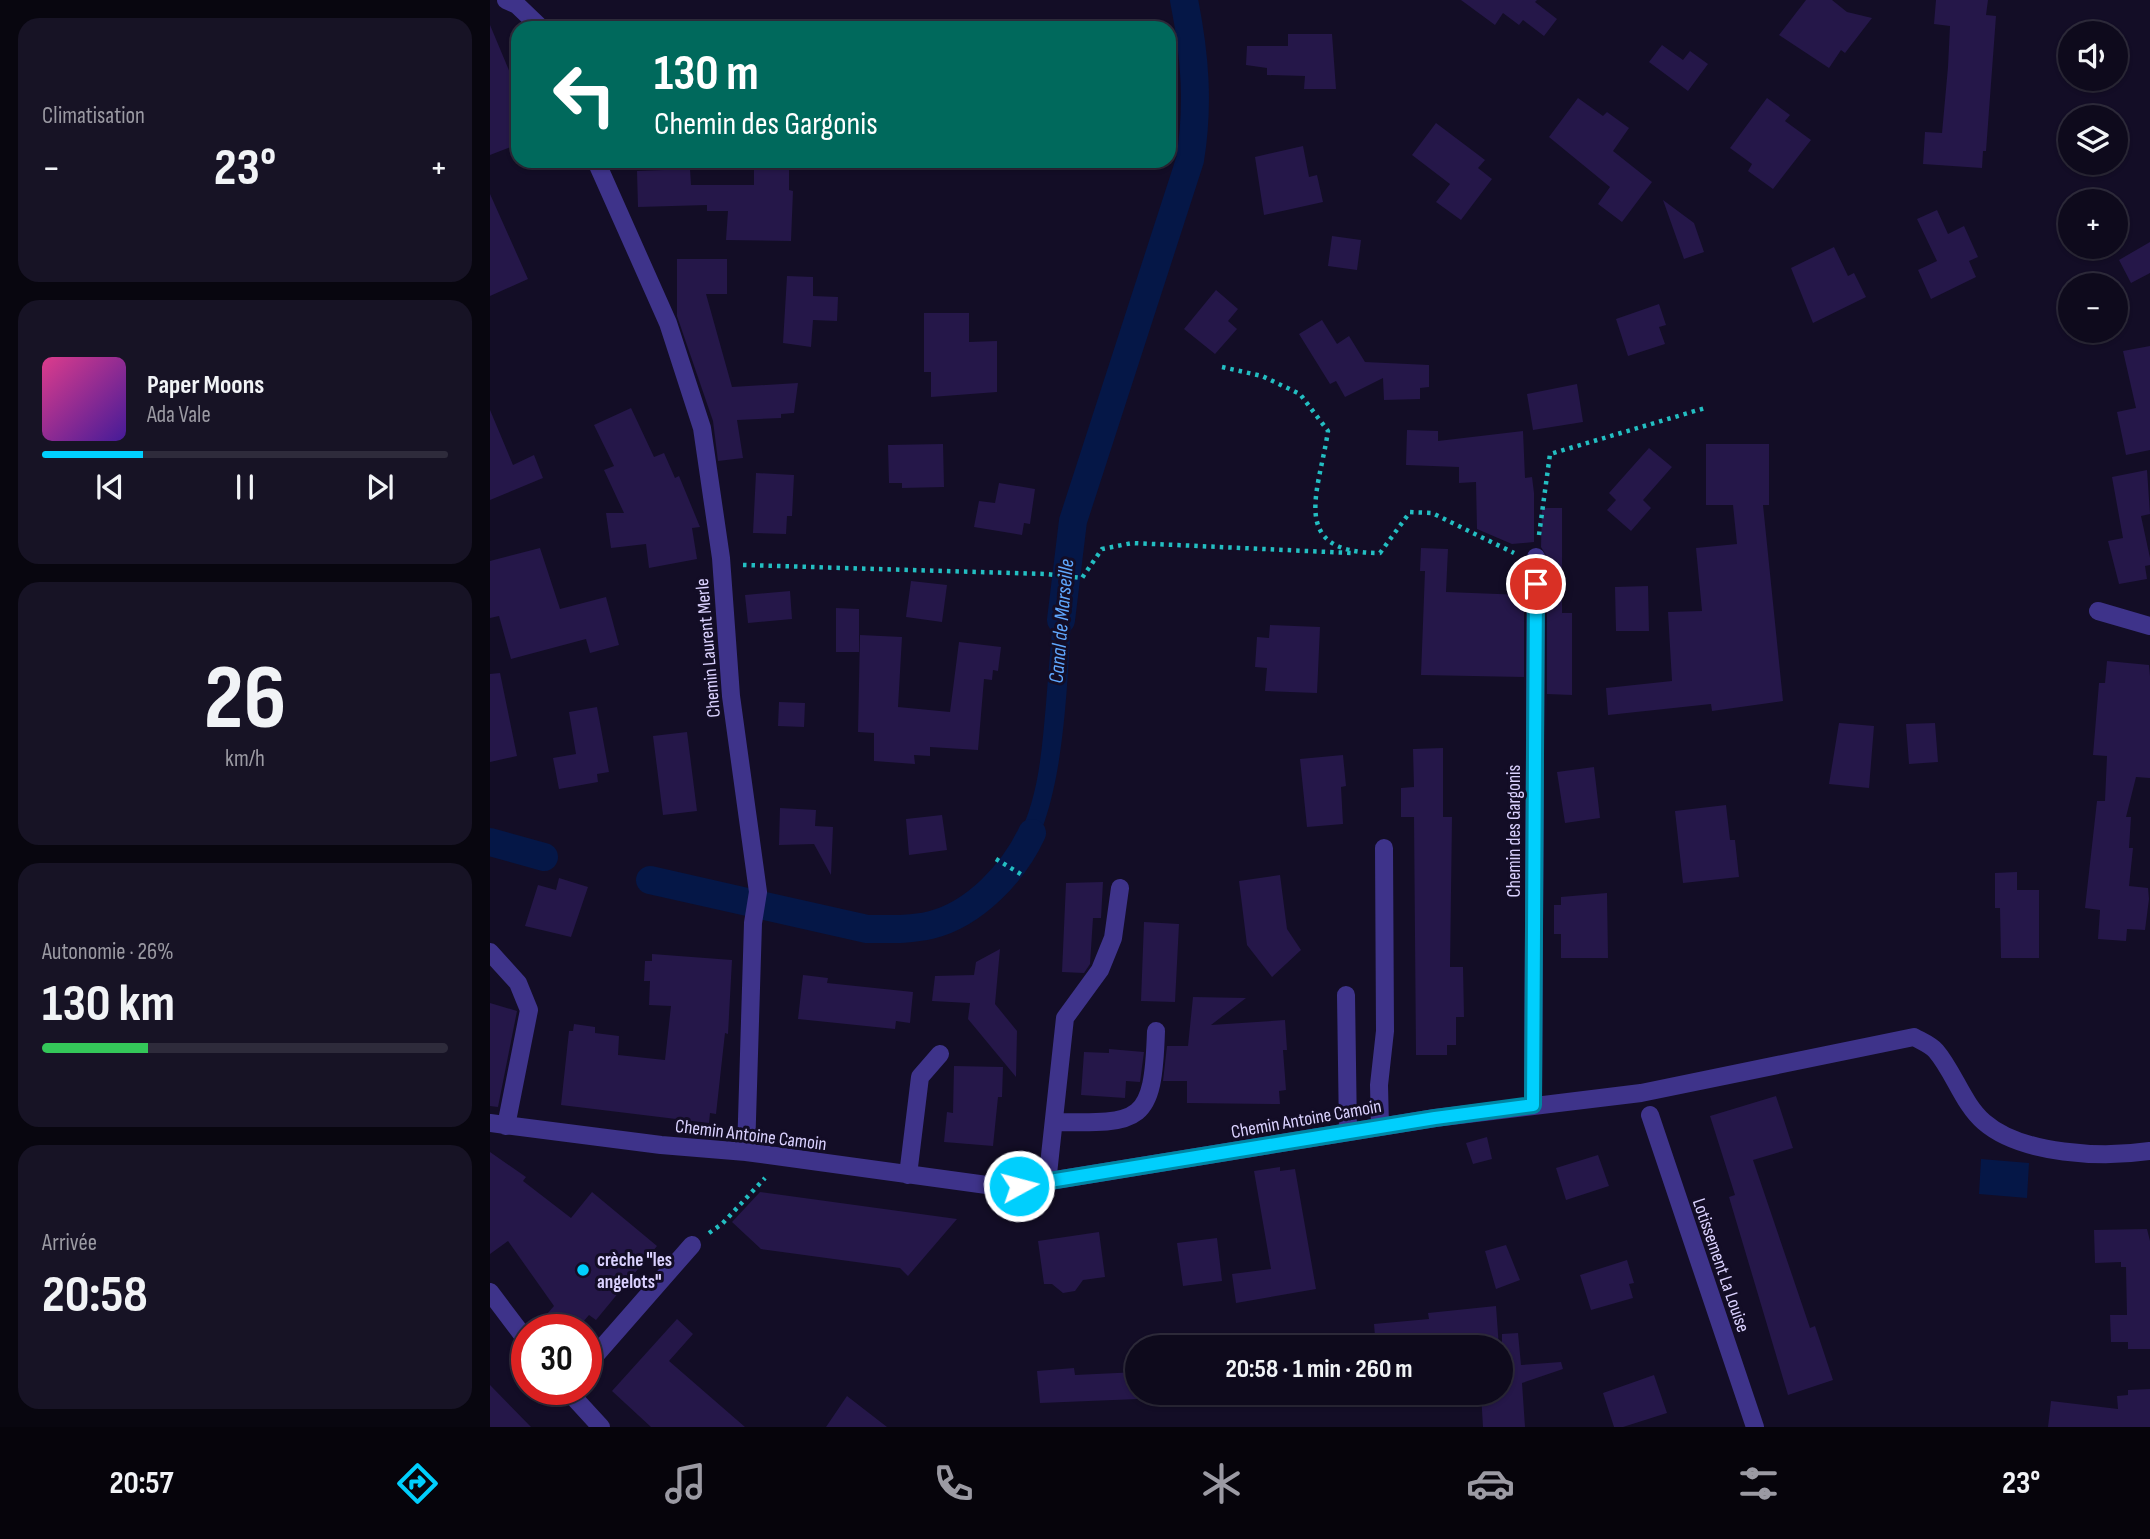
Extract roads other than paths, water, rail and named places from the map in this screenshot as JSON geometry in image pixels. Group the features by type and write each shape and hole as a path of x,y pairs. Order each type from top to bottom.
{"street":[{"path":"506,0 517,5 534,21"},
{"name":"Chemin Laurent Merle","path":"599,168 668,323 702,428 721,564 731,696 758,892 753,923 746,1152"},
{"name":"Chemin des Gargonis","path":"1533,1105 1536,557"},
{"path":"2098,611 2150,626"},
{"path":"1380,1127 1379,1086 1385,1031 1384,848"},
{"path":"1047,1183 1065,1018 1100,970 1113,938 1120,888"},
{"path":"490,953 518,983 528,1010 498,1125"},
{"path":"1346,995 1348,1132"},
{"path":"1054,1122 1110,1124 1144,1107 1154,1080 1156,1031"},
{"name":"Chemin Antoine Camoin","path":"498,1125 746,1152 994,1186 1047,1183 1380,1127 1641,1093 1914,1037 1936,1049 1983,1122 2020,1141 2080,1152 2150,1151"},
{"path":"908,1175 920,1077 940,1054"},
{"name":"Lotissement La Louise","path":"1650,1115 1755,1427"},
{"path":"602,1348 692,1245"},
{"path":"490,1292 497,1317 511,1328"},
{"path":"581,1405 601,1427"}],"water":[{"path":"1056,581 1073,584 1063,733 1049,809 1037,842 1021,869 1006,858 1025,822 1040,765"},
{"path":"1981,1159 2029,1163 2027,1198 1979,1194"}],"waterway":[{"name":"Canal de Marseille","path":"1061,620 1073,521 1190,160 1194,80 1184,0"},
{"name":"Canal de Marseille","path":"650,880 867,929 915,928 947,919 978,901 1004,876 1032,833"},
{"name":"Canal de Marseille","path":"490,842 544,857"}],"place":[{"name":"crèche \"les angelots\"","path":"583,1270"}]}
